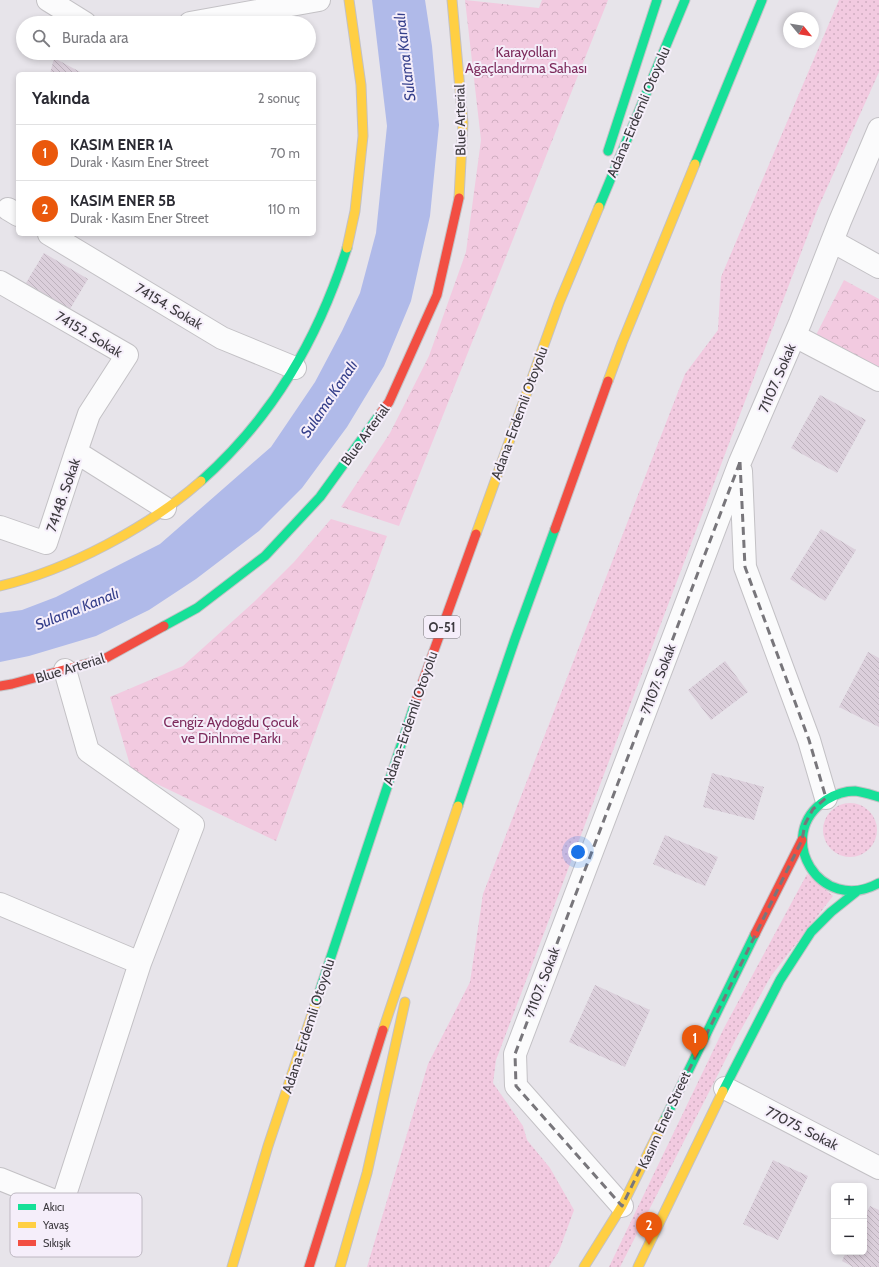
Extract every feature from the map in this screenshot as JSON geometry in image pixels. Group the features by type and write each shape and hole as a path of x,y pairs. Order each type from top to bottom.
{"main road":[{"path":"0,586 43,574 82,557 138,528 192,489 228,456 264,415 287,382 332,293 350,236 358,190 363,136 361,88 349,0"},
{"name":"Blue Arterial","path":"0,686 104,659 197,608 265,556 320,497 390,402 437,295 459,202 463,123 452,0"},
{"path":"606,159 657,0"},
{"name":"Adana-Erdemli Otoyolu","path":"232,1267 268,1146 408,719 559,303 685,0"},
{"path":"309,1267 380,1040 515,639 622,342 762,0"},
{"path":"559,303 593,197"},
{"path":"877,886 856,892 839,890 824,883 812,872 804,857 802,840 805,824 814,809 826,798 842,791 859,791 878,797"},
{"name":"Kasım Ener Street","path":"584,1267 627,1206 641,1170 689,1067 802,840"},
{"path":"412,971 431,885"},
{"path":"638,1267 724,1088 780,980 811,932 831,912 856,892"},
{"path":"340,1267 367,1174 407,994"},
{"path":"648,1224 677,1186"}],"street":[{"path":"48,0 74,16"},
{"path":"216,16 253,6 319,0"},
{"name":"71107. Sokak","path":"627,1206 516,1086 514,1054 740,462 795,336 832,241 879,129"},
{"name":"74154. Sokak","path":"52,236 222,338 294,368"},
{"path":"832,241 879,267"},
{"name":"74152. Sokak","path":"0,282 127,355 89,414 76,452"},
{"path":"795,336 879,380"},
{"name":"74148. Sokak","path":"0,527 46,543 76,452 164,508"},
{"path":"740,462 745,567 809,740 826,798"},
{"path":"65,670 88,751 193,825 140,962 66,1193"},
{"path":"0,904 140,962"},
{"name":"77075. Sokak","path":"724,1088 879,1168"},
{"path":"0,1179 35,1193"}],"highlighted area":[{"path":"740,462 745,567 809,740 826,798 813,809 805,824 802,840 622,1206 516,1086 515,1054"}],"green space":[{"name":"Karayolları Ağaçlandırma Sahası","path":"465,0 539,8 542,0 608,0 399,526 341,507 390,433 429,356 466,252 481,140"},
{"path":"839,0 879,0 879,72 818,208 496,1060 493,1083 523,1126 527,1140 550,1168 574,1210 559,1251 549,1267 367,1267 428,1064 470,982 483,894 685,374 718,330 721,277"},
{"path":"844,280 879,299 879,368 816,335"},
{"name":"Cengiz Aydoğdu Çocuk ve Dinlnme Parkı","path":"331,519 387,536 276,841 132,772 110,697 183,666 255,601 294,562"},
{"path":"845,803 855,803 865,807 873,815 877,825 877,835 873,845 865,853 855,857 845,857 835,853 827,845 823,835 823,825 827,815 835,807"},
{"path":"807,874 833,896 771,976 738,1035 620,1267 609,1267 724,1028"}],"water":[{"name":"Sulama Kanalı","path":"372,0 425,0 432,46 439,125 430,216 411,301 384,366 347,427 302,488 259,531 196,579 149,610 96,636 29,656 0,662 0,613 22,610 56,597 160,544 271,447 315,382 360,293 376,233 387,126"}],"building":[{"path":"54,60 58,60 80,72 50,72"},
{"path":"44,253 88,279 70,309 26,283"},
{"path":"820,395 866,420 837,473 791,448"},
{"path":"821,529 856,550 825,601 790,579"},
{"path":"868,652 879,658 879,727 839,707"},
{"path":"725,661 748,692 711,720 688,690"},
{"path":"712,773 764,787 754,820 703,807"},
{"path":"665,835 718,857 705,886 653,864"},
{"path":"595,985 650,1010 625,1067 569,1042"},
{"path":"773,1160 808,1176 778,1240 743,1224"},
{"path":"870,1206 879,1210 879,1267 853,1267 842,1261 845,1255 867,1255 867,1212"}],"traffic: fast":[{"path":"608,151 657,0"},
{"path":"599,207 685,0"},
{"path":"695,164 762,0"},
{"path":"201,481 227,456 250,430 290,375 322,314 347,248"},
{"path":"164,626 197,608 265,556 320,497 380,414"},
{"path":"458,806 515,639 555,529"},
{"path":"315,1005 415,703"},
{"path":"879,797 855,791 832,796 810,815 803,832 803,850 810,867 822,880 838,889 858,890 879,883"},
{"path":"723,1091 780,980 811,932 831,912 856,892"},
{"path":"664,1121 755,934"}],"traffic: slow":[{"path":"347,248 355,211 363,136 361,85 349,0"},
{"path":"452,0 463,123 459,198"},
{"path":"608,381 695,164"},
{"path":"476,534 559,303 599,207"},
{"path":"0,586 26,579 53,569 106,545 157,515 201,481"},
{"path":"383,1030 458,806"},
{"path":"340,1267 367,1173 405,1002"},
{"path":"232,1267 268,1146 315,1005"},
{"path":"638,1267 723,1091"},
{"path":"584,1267 622,1206 664,1121"}],"traffic: jam":[{"path":"380,414 389,402 437,295 459,198"},
{"path":"555,529 608,381"},
{"path":"415,703 476,534"},
{"path":"0,686 104,659 164,626"},
{"path":"755,934 802,840"},
{"path":"309,1267 383,1030"}],"place":[{"name":"KASIM ENER 1A","path":"695,1058"},
{"name":"KASIM ENER 5B","path":"649,1245"}]}
